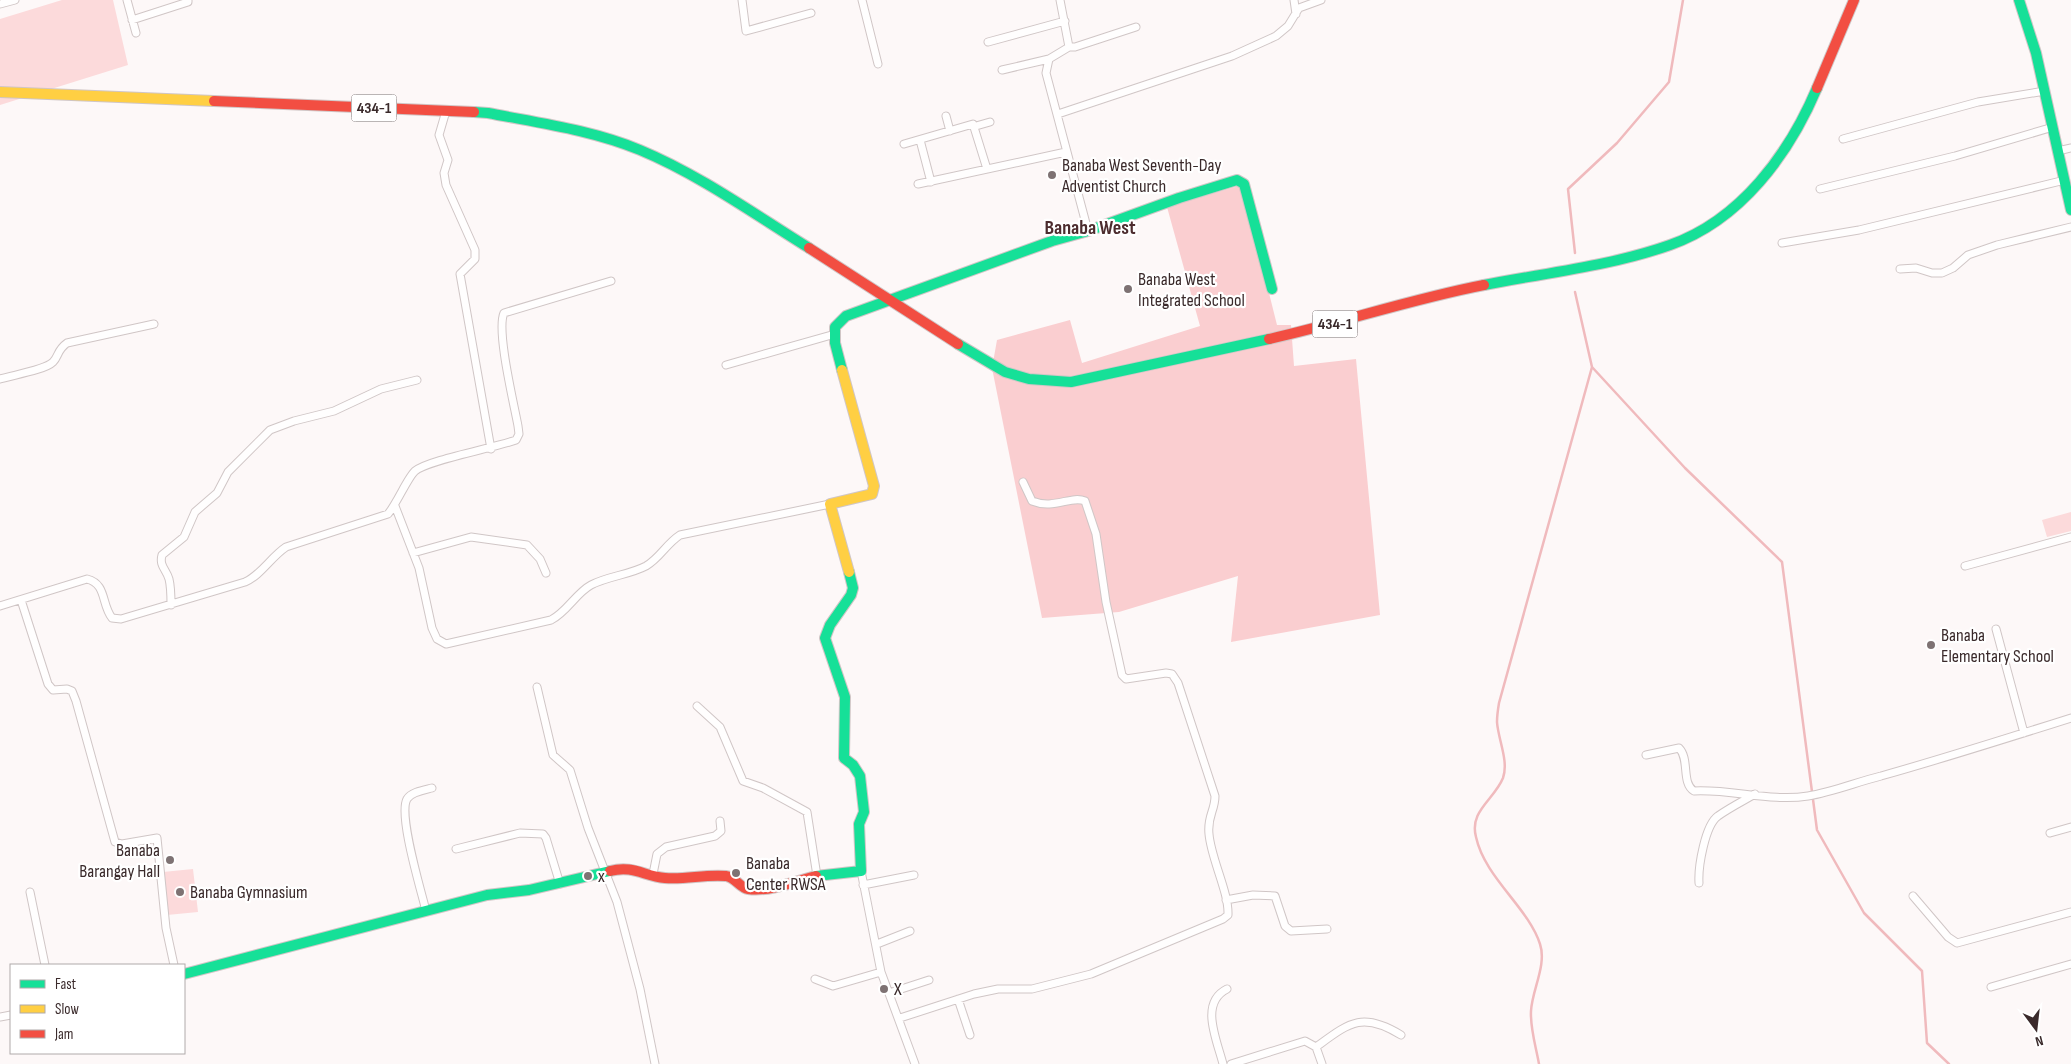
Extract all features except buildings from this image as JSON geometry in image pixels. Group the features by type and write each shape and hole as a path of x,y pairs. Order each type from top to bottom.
{"street":[{"path":"0,4 15,0"},
{"path":"127,0 136,33"},
{"path":"132,20 188,2 188,0"},
{"path":"742,0 746,31 811,12"},
{"path":"862,0 878,64"},
{"path":"1060,0 1069,47"},
{"path":"1294,0 1296,15"},
{"path":"1058,114 1232,56 1276,36 1288,26 1300,8 1321,0"},
{"name":"434-1","path":"0,92 488,113 583,131 640,150 703,182 890,299 995,368 1029,379 1071,382 1336,324 1434,295 1629,257 1671,245 1697,233 1746,198 1782,155 1808,111 1854,0"},
{"path":"2019,0 2036,53 2071,210"},
{"path":"988,42 1065,21"},
{"path":"1002,70 1049,59 1069,47 1075,48 1136,26"},
{"path":"1049,59 1046,73 1088,231"},
{"path":"1842,139 1978,102 2045,91"},
{"path":"446,111 439,135 448,160 444,173 446,185 475,250 474,259 460,274 491,449"},
{"path":"946,116 950,131"},
{"path":"904,144 973,124 976,126 990,122"},
{"path":"976,126 987,169"},
{"path":"1820,188 1954,156 2054,127"},
{"path":"920,140 931,182"},
{"path":"2058,151 2071,148"},
{"path":"918,184 1066,152"},
{"path":"395,506 419,568 432,628 437,639 446,644 458,643 551,620 562,615 590,586 656,560 670,541 680,535 872,494 874,486 835,343 835,326 846,316 1052,241 1088,231 1179,198 1237,180 1242,181 1244,184 1272,289"},
{"path":"1782,242 1859,230 2065,180"},
{"path":"1900,269 1916,268 1932,273 1942,273 1975,252 2071,227"},
{"path":"0,606 88,579 96,581 100,586 108,614 115,620 253,579 272,557 286,547 388,514 395,506 414,472 427,465 491,449 516,440 519,434 503,340 502,318 504,313 611,282"},
{"path":"0,379 46,366 54,361 58,349 67,343 154,324"},
{"path":"726,365 835,334"},
{"path":"171,604 171,587 168,576 161,565 162,555 184,537 196,512 218,493 228,472 270,430 334,411 381,389 417,380"},
{"path":"900,1018 958,999 998,989 1032,989 1091,974 1228,915 1226,900 1208,833 1208,817 1215,804 1215,796 1178,683 1172,674 1166,673 1126,680 1122,674 1106,602 1096,534 1085,501 1082,499 1050,506 1040,504 1032,501 1022,482"},
{"path":"830,504 852,588 852,598 826,631 825,638 845,696 844,758 853,765 860,776 864,812 859,824 861,871 877,944 881,972 916,1064"},
{"path":"413,553 471,537 527,545 540,559 546,572"},
{"path":"1965,566 2071,537"},
{"path":"21,600 48,684 53,690 67,689 72,692 76,702 115,842 122,844 157,838 166,928 174,964"},
{"path":"1996,629 2024,733"},
{"path":"537,687 553,755 570,770 624,923 655,1064"},
{"path":"697,706 720,727 743,781 771,792 806,812 817,876"},
{"path":"1646,755 1678,748 1684,756 1688,783 1694,791 1713,790 1755,793 1786,798 1809,796 1983,747 2071,718"},
{"path":"426,911 404,820 406,801 409,796 432,788"},
{"path":"1698,882 1700,860 1714,821 1719,815 1755,793"},
{"path":"653,874 657,854 666,847 715,836 721,831 720,821"},
{"path":"2050,833 2071,827"},
{"path":"456,849 520,833 543,834 546,838 560,884"},
{"path":"185,974 487,894 529,890 560,884 620,868 636,869 663,878 679,879 698,875 729,876 747,889 767,888 817,876 861,871"},
{"path":"863,885 914,875"},
{"path":"30,892 45,964"},
{"path":"1226,900 1253,895 1275,896 1285,926 1291,931 1327,928"},
{"path":"1914,896 1948,937 1957,943 2071,912"},
{"path":"877,944 910,931"},
{"path":"1991,987 2071,964"},
{"path":"815,979 833,986 881,972"},
{"path":"890,993 929,980"},
{"path":"1223,1064 1211,1010 1214,999 1227,989"},
{"path":"958,999 970,1034"},
{"path":"1316,1047 1340,1030 1363,1022 1382,1024 1400,1035"},
{"path":"1231,1064 1300,1042 1310,1042 1316,1047 1322,1064"}],"shaded area":[{"path":"62,0 113,0 128,65 0,105 0,19"},
{"path":"1242,185 1277,325 1291,325 1294,366 1356,359 1380,615 1231,642 1238,576 1119,612 1042,618 992,368 997,340 1070,320 1082,363 1200,326 1167,207"},
{"path":"2071,512 2071,531 2047,537 2042,520"},
{"name":"Banaba Gymnasium","path":"193,869 198,912 167,915 163,872"}],"waterway":[{"path":"1575,253 1568,189 1617,143 1669,82 1683,0"},
{"path":"1539,1064 1532,1031 1531,1011 1542,960 1540,944 1526,917 1488,866 1481,852 1475,828 1479,813 1499,786 1505,771 1497,722 1499,703 1592,367 1575,292"},
{"path":"1592,367 1685,468 1782,562 1817,830 1864,913 1922,971 1927,1043 1949,1064"}],"traffic: fast":[{"path":"2019,0 2036,53 2071,210"},
{"path":"1484,285 1625,258 1670,245 1696,234 1740,202 1760,182 1792,137 1806,113 1817,88"},
{"path":"474,112 565,128 603,137 640,150 705,183 809,248"},
{"path":"842,370 835,343 835,327 846,316 1052,241 1088,231 1179,198 1237,180 1244,184 1272,289"},
{"path":"958,344 1005,372 1029,379 1071,382 1269,339"},
{"path":"816,876 861,871 859,824 864,812 860,776 853,765 844,758 845,697 825,638 830,625 851,595 853,588 849,572"},
{"path":"185,974 487,895 529,890 610,871"}],"traffic: slow":[{"path":"0,92 214,101"},
{"path":"842,370 874,486 872,494 830,504 849,572"}],"traffic: jam":[{"path":"1817,88 1854,0"},
{"path":"214,101 474,112"},
{"path":"809,248 958,344"},
{"path":"1269,339 1430,297 1484,285"},
{"path":"610,871 625,869 658,877 673,878 726,876 732,878 742,887 756,890 783,886 816,876"}],"place":[{"name":"Banaba West Seventh-Day Adventist Church","path":"1052,175"},
{"name":"Banaba West Integrated School","path":"1128,289"},
{"name":"Banaba Elementary School","path":"1931,645"},
{"name":"Banaba Barangay Hall","path":"170,860"},
{"name":"Banaba Center RWSA","path":"736,873"},
{"name":"x","path":"588,876"},
{"name":"Banaba Gymnasium","path":"180,892"},
{"name":"X","path":"884,989"}],"district":[{"name":"Banaba West","path":"1090,228"}]}
